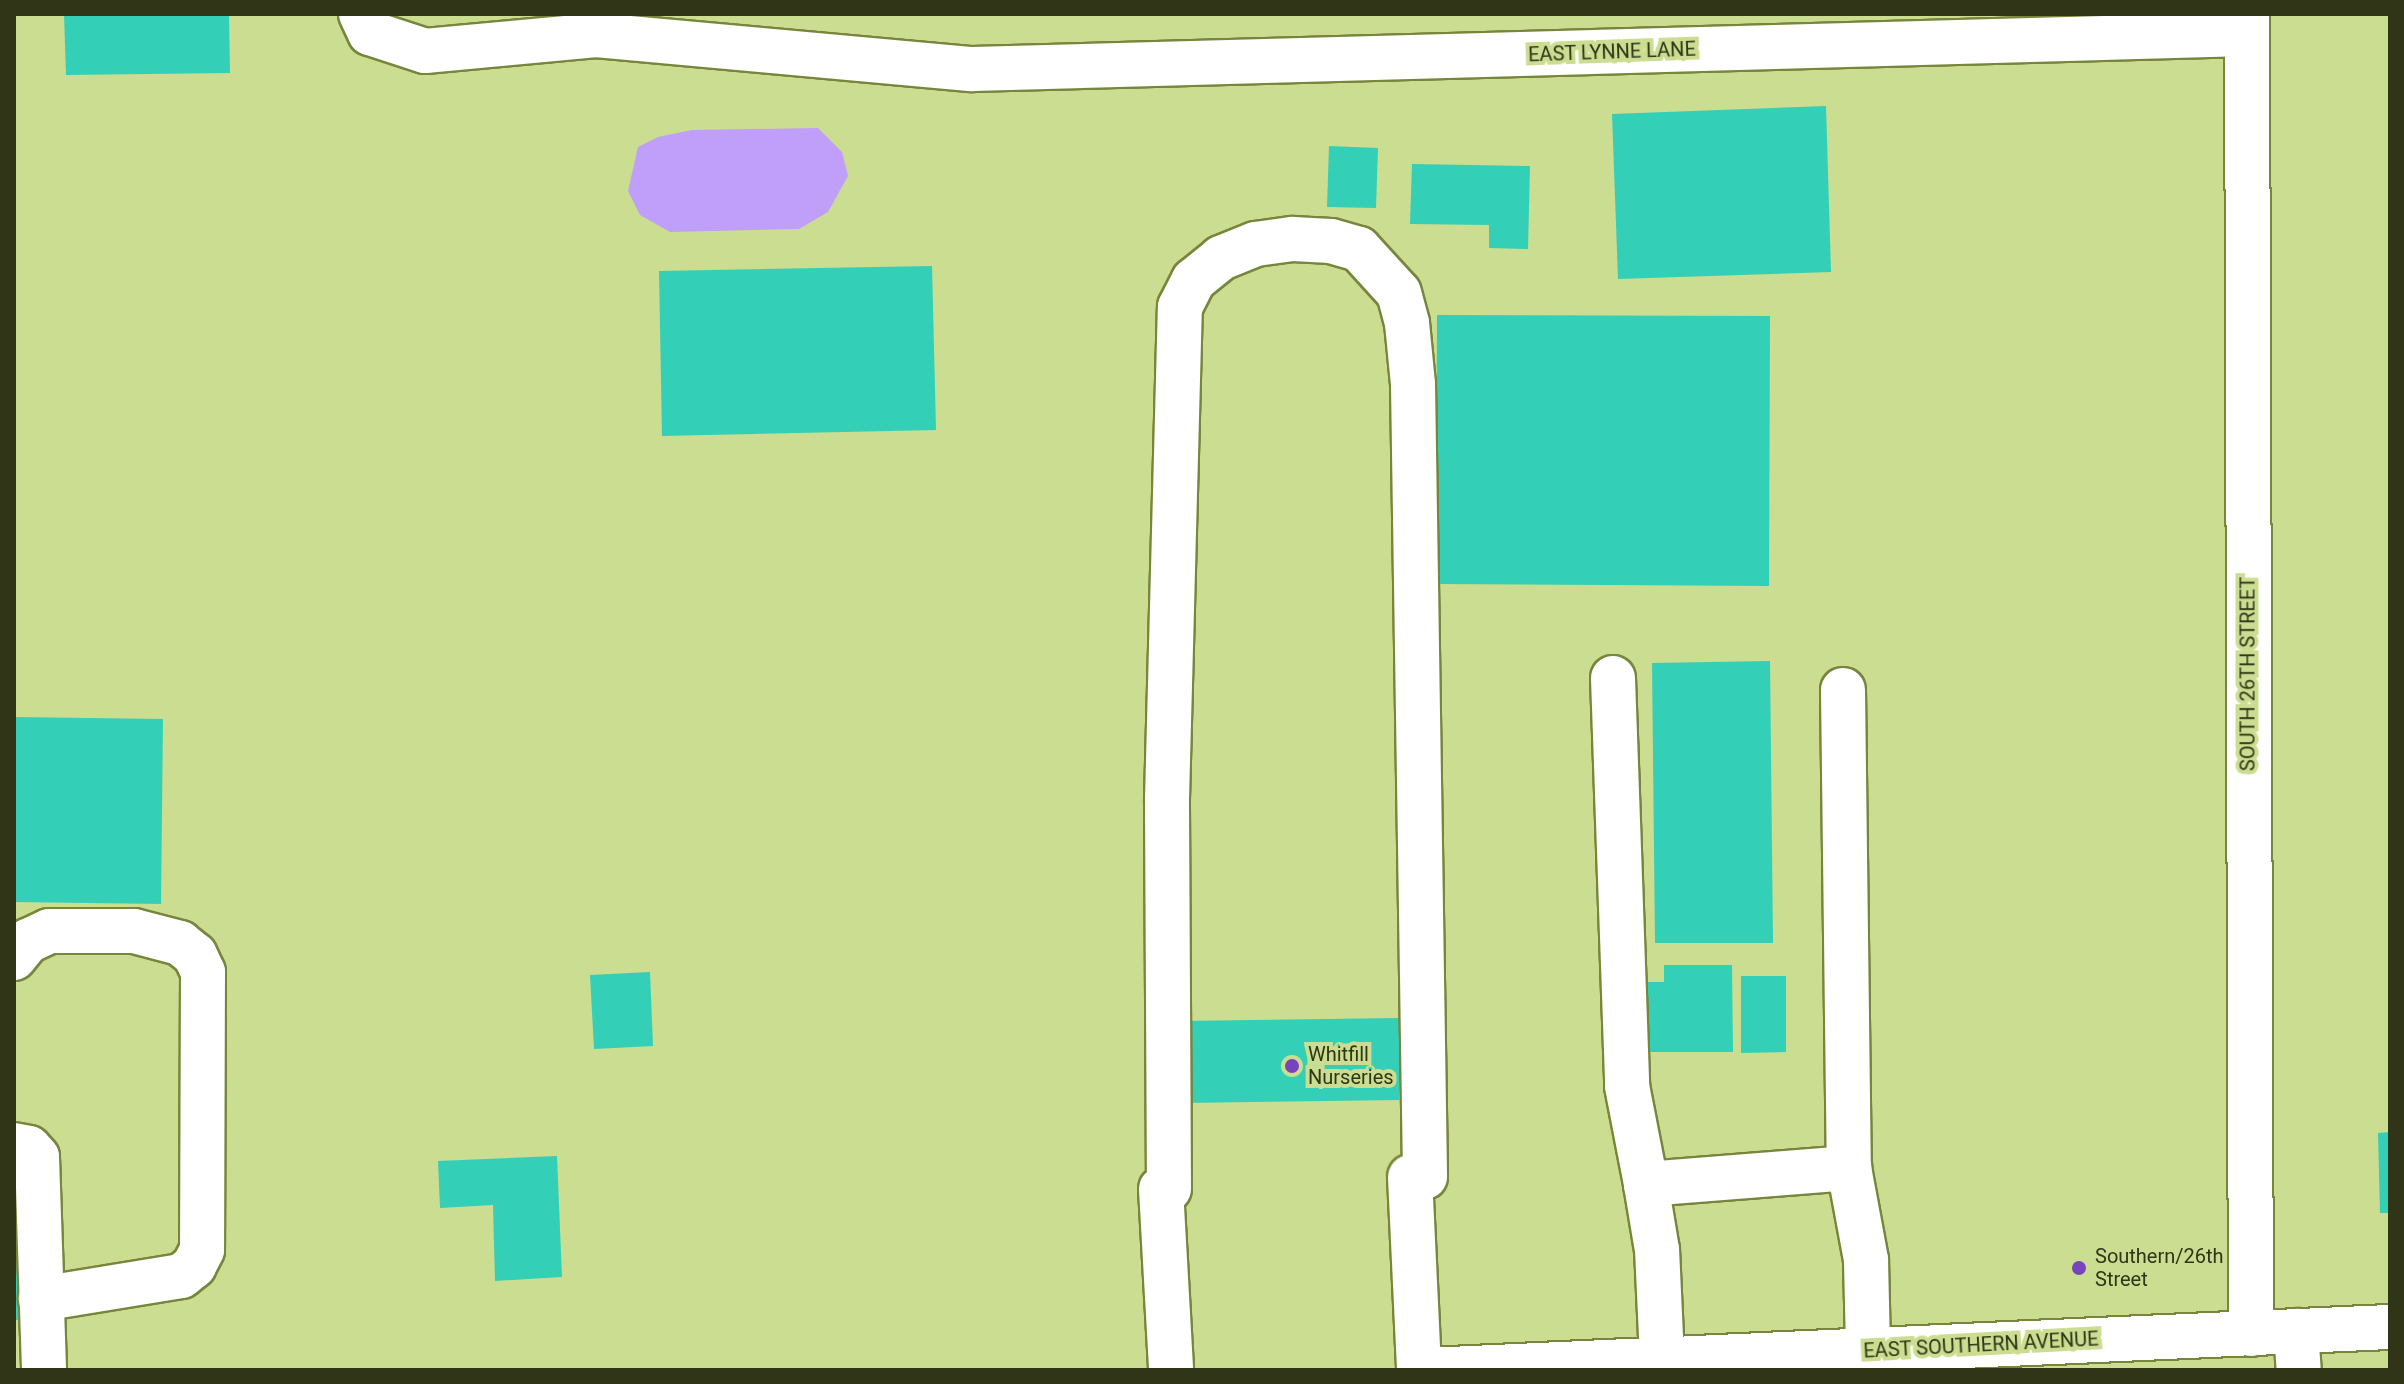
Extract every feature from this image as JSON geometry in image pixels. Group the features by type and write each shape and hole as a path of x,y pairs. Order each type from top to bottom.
{"street":[{"name":"EAST LYNNE LANE","path":"361,14 370,33 425,51 596,35 978,69 2247,24"},
{"name":"SOUTH 26TH STREET","path":"2247,24 2251,1334"},
{"path":"1171,1370 1165,1189 1167,799 1180,307 1194,280 1221,258 1256,244 1293,239 1331,241 1359,249 1399,293 1407,323 1413,384 1419,1370"},
{"path":"1613,678 1627,1086 1657,1250 1662,1359"},
{"path":"1843,690 1849,1168 1866,1260 1868,1351"},
{"path":"14,958 28,941 49,931 134,931 180,943 195,955 203,972 204,1230 198,1258 181,1276 41,1299"},
{"path":"14,1145 29,1148 37,1157 44,1370"},
{"path":"1646,1184 1849,1168"},
{"name":"EAST SOUTHERN AVENUE","path":"1427,1370 1606,1366 1662,1359 2251,1334 2298,1350 2390,1327"}],"shaded area":[{"path":"818,128 842,152 848,176 828,212 799,229 670,232 640,215 628,191 638,147 658,137 692,130"}],"building":[{"path":"64,14 229,14 230,73 66,75"},
{"path":"1826,106 1831,272 1618,279 1612,114"},
{"path":"1329,146 1378,148 1376,208 1327,207"},
{"path":"1412,164 1530,166 1528,249 1489,248 1489,225 1410,224"},
{"path":"932,266 936,430 662,436 659,271"},
{"path":"1437,315 1770,316 1769,586 1436,584"},
{"path":"1770,661 1773,943 1655,943 1652,663"},
{"path":"14,717 163,719 161,904 14,902"},
{"path":"1664,965 1732,965 1733,1052 1640,1052 1640,982 1664,982"},
{"path":"650,972 653,1046 594,1049 590,975"},
{"path":"1741,976 1786,976 1786,1052 1741,1053"},
{"path":"1399,1018 1399,1100 1180,1103 1179,1021"},
{"path":"2390,1132 2390,1213 2380,1213 2378,1133"},
{"path":"557,1156 562,1277 495,1281 493,1205 440,1208 438,1161"},
{"path":"14,1161 20,1161 21,1320 14,1320"}],"place":[{"name":"Whitfill Nurseries","path":"1292,1066"},
{"name":"Southern/26th Street","path":"2079,1268"}]}
